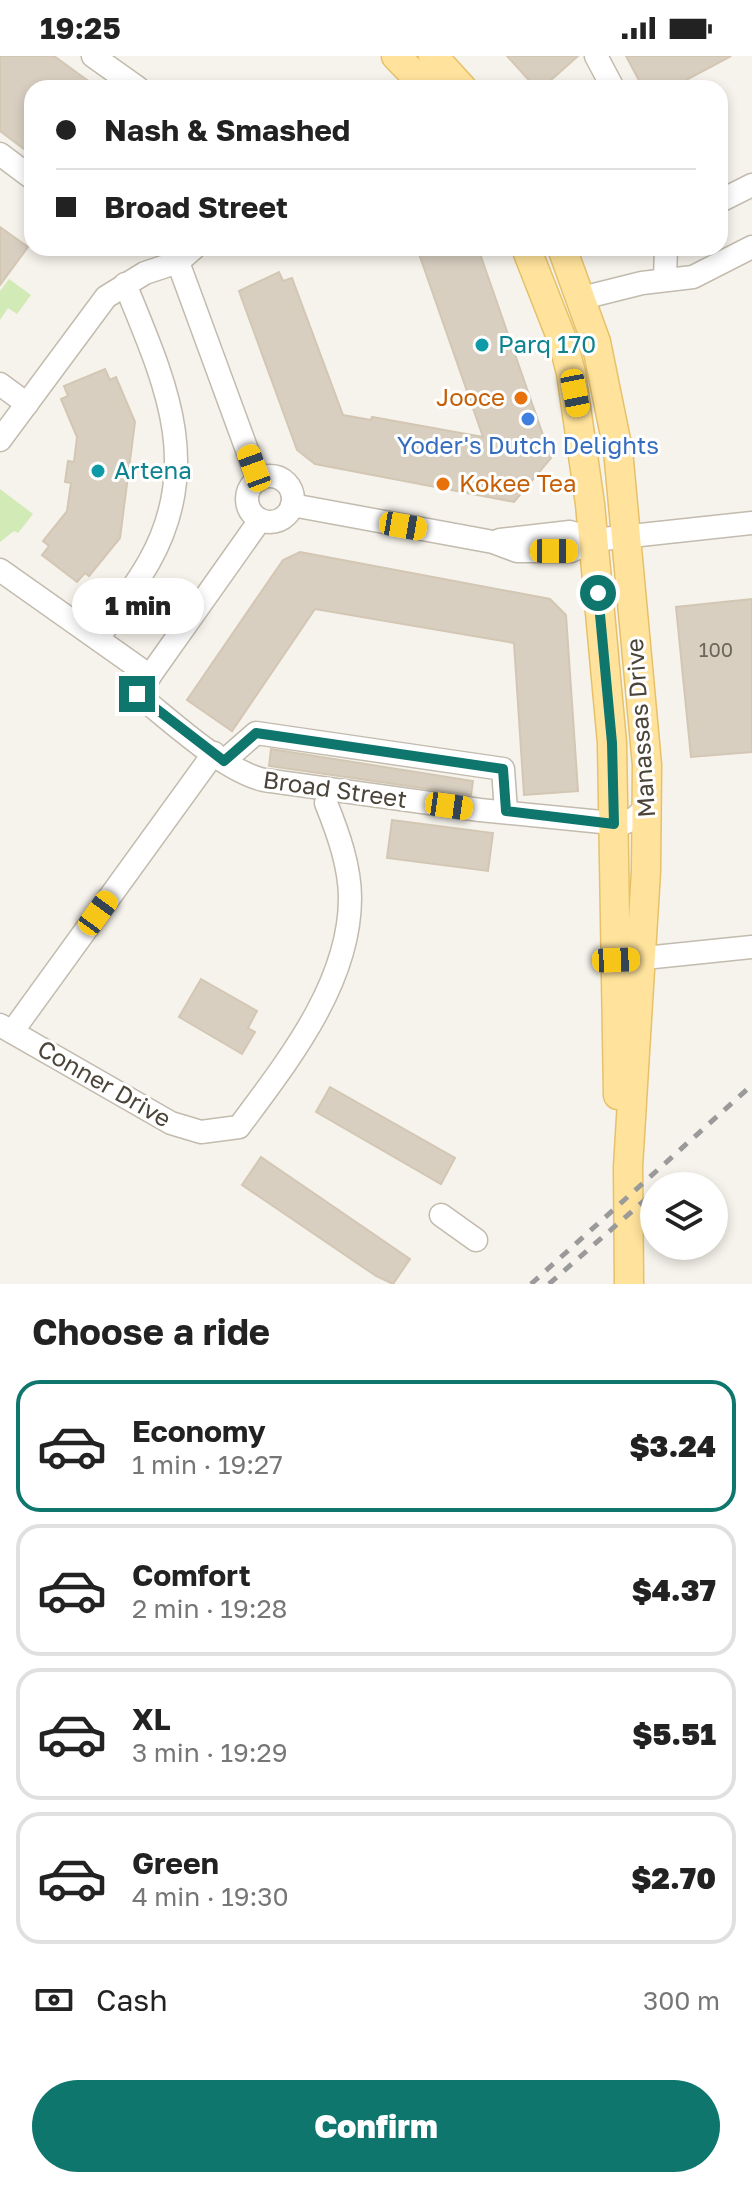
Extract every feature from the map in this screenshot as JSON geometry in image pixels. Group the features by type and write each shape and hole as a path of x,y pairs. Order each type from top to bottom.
{"main road":[{"path":"396,56 435,79"},
{"name":"Manassas Drive","path":"529,256 563,342 571,373 594,540 612,743 614,824 629,960 629,1284"},
{"path":"541,256 566,295 582,298"},
{"name":"Manassas Drive","path":"565,256 582,298 608,393 618,450 642,703 648,805 629,960"}],"street":[{"path":"93,56 127,80"},
{"path":"596,56 609,80"},
{"path":"0,154 24,172"},
{"path":"728,197 752,185"},
{"path":"582,298 665,279 693,277 752,247"},
{"path":"0,440 102,302 125,284 184,256"},
{"path":"186,256 258,480"},
{"path":"665,279 666,256"},
{"path":"98,639 160,539 174,486 177,451 175,421 167,391 125,284"},
{"path":"0,384 27,404"},
{"path":"273,477 280,479 291,490 292,505 276,522 260,520 250,511 247,497 258,480 273,477"},
{"path":"292,505 493,542 517,551 571,551 594,540 752,523"},
{"path":"0,570 150,676 260,520"},
{"name":"Broad Street","path":"150,676 137,694 250,777 480,810 614,824"},
{"path":"6,1028 219,757 256,733 503,769 506,811"},
{"name":"Conner Drive","path":"6,1028 171,1123 201,1132 239,1127 303,1036 343,949 350,896 347,869 326,803"},
{"path":"614,824 631,821 648,805"},
{"path":"629,960 752,947"},
{"path":"441,1215 476,1240"}],"green space":[{"path":"9,279 31,295 17,314 8,308 0,320 0,291"},
{"path":"0,489 33,514 18,533 14,531 0,542"}],"building":[{"path":"0,56 54,56 87,80 24,80 24,149 0,131"},
{"path":"507,56 578,56 551,80 529,80"},
{"path":"626,56 731,56 686,80 639,80"},
{"path":"0,227 24,244 24,252 0,285"},
{"name":"Parq 170","path":"420,256 481,256 551,458 514,502 315,464 297,450 239,291 279,272 283,281 292,278 343,415 371,420 372,417 483,437"},
{"name":"Artena","path":"105,369 110,380 116,377 135,422 120,538 89,576 85,573 77,582 42,555 49,546 43,541 67,511 71,483 65,482 68,461 74,462 77,437 61,399 68,396 64,386"},
{"path":"300,552 550,599 566,615 578,791 524,795 514,643 315,609 232,731 187,700 283,560"},
{"path":"752,599 752,752 691,757 676,607"},
{"path":"271,749 473,781 471,795 269,766"},
{"path":"392,820 493,833 488,871 387,858"},
{"path":"201,979 257,1011 248,1028 255,1032 242,1054 179,1017"},
{"path":"330,1087 455,1158 441,1184 316,1112"},
{"path":"261,1157 410,1259 393,1284 376,1276 242,1185"}],"railway":[{"path":"531,1284 752,1085"},
{"path":"549,1284 640,1204"}],"place":[{"name":"Parq 170","path":"482,345"},
{"name":"Jooce","path":"521,398"},
{"name":"Yoder's Dutch Delights","path":"528,419"},
{"name":"Artena","path":"98,471"},
{"name":"Kokee Tea","path":"443,484"}],"route":[{"path":"137,694 224,761 256,733 503,769 506,811 614,824 612,743 598,593"}]}
